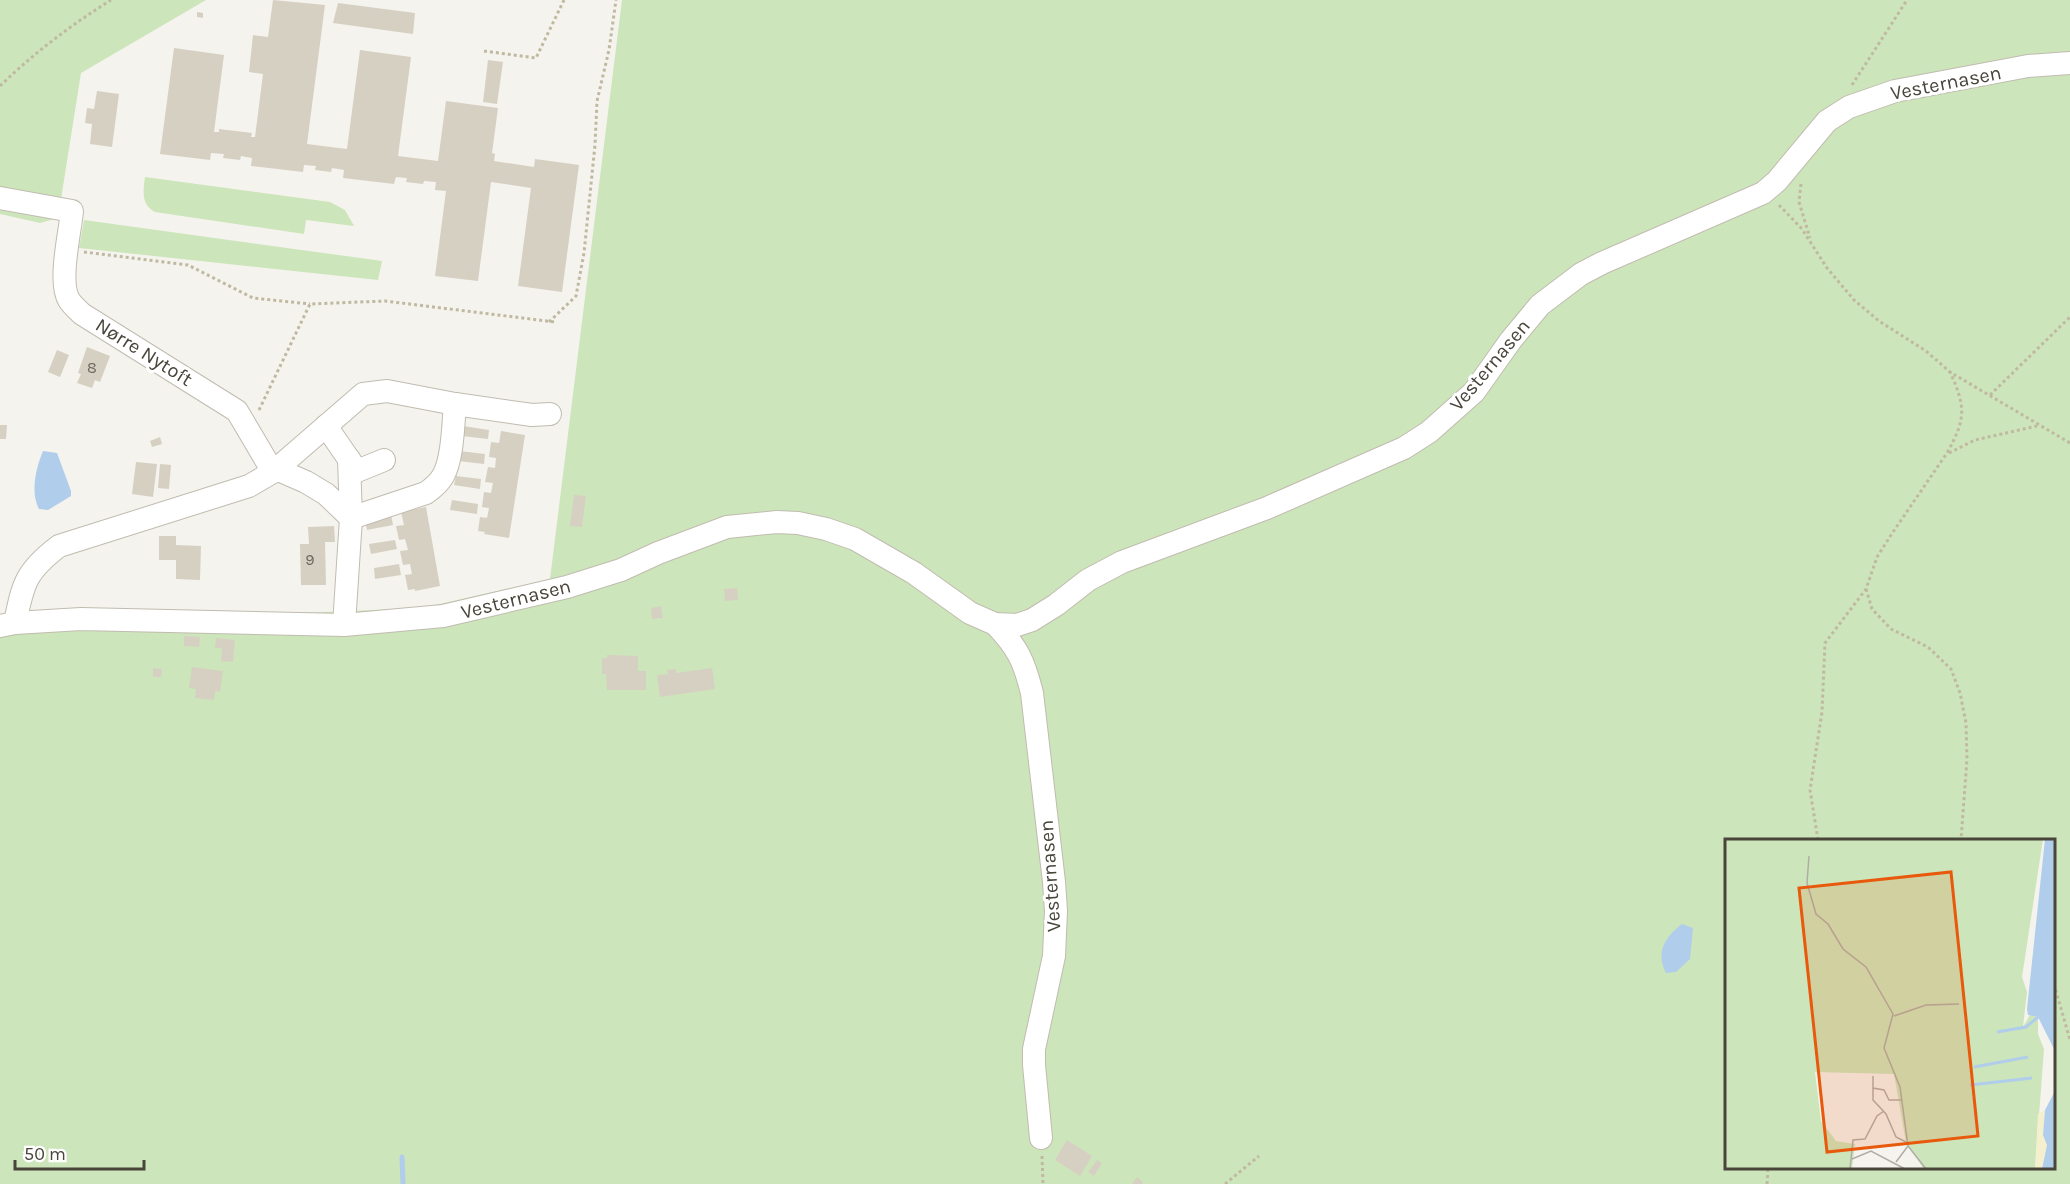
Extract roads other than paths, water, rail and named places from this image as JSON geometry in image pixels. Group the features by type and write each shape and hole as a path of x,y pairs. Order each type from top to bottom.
{"street":[{"name":"Vesternasen","path":"8,624 81,619 344,625 406,621 483,608 567,587 621,570 658,553 727,527 777,522 798,523 826,529 855,539 914,573 970,613 995,624 1017,625 1032,620 1088,580 1122,562 1267,508 1404,448 1429,432 1474,392 1511,340 1540,305 1567,284 1602,263 1762,193 1777,181 1827,121 1849,107 1905,89 2028,66 2070,63"},
{"name":"Nørre Nytoft","path":"0,198 72,211 65,284 69,300 82,314 237,411 248,432 274,470"},
{"path":"8,624 22,586 39,561 58,546 249,486 274,470 363,394 387,391 455,405 532,415 550,414"},
{"path":"351,518 426,493 435,487 443,477 448,463 455,405"},
{"path":"326,426 357,471 384,460"},
{"path":"344,625 351,518 349,459"},
{"path":"274,470 306,482 326,494 351,518"},
{"name":"Vesternasen","path":"995,624 1013,643 1025,665 1032,693 1055,891 1054,956 1034,1049 1041,1138"}],"water":[{"path":"43,451 57,453 71,491 71,496 48,510 39,509 34,488 36,472"},
{"path":"1682,924 1693,928 1690,959 1676,972 1666,973 1661,958 1664,945 1671,934"}],"waterway":[{"path":"402,1157 403,1184"}]}
